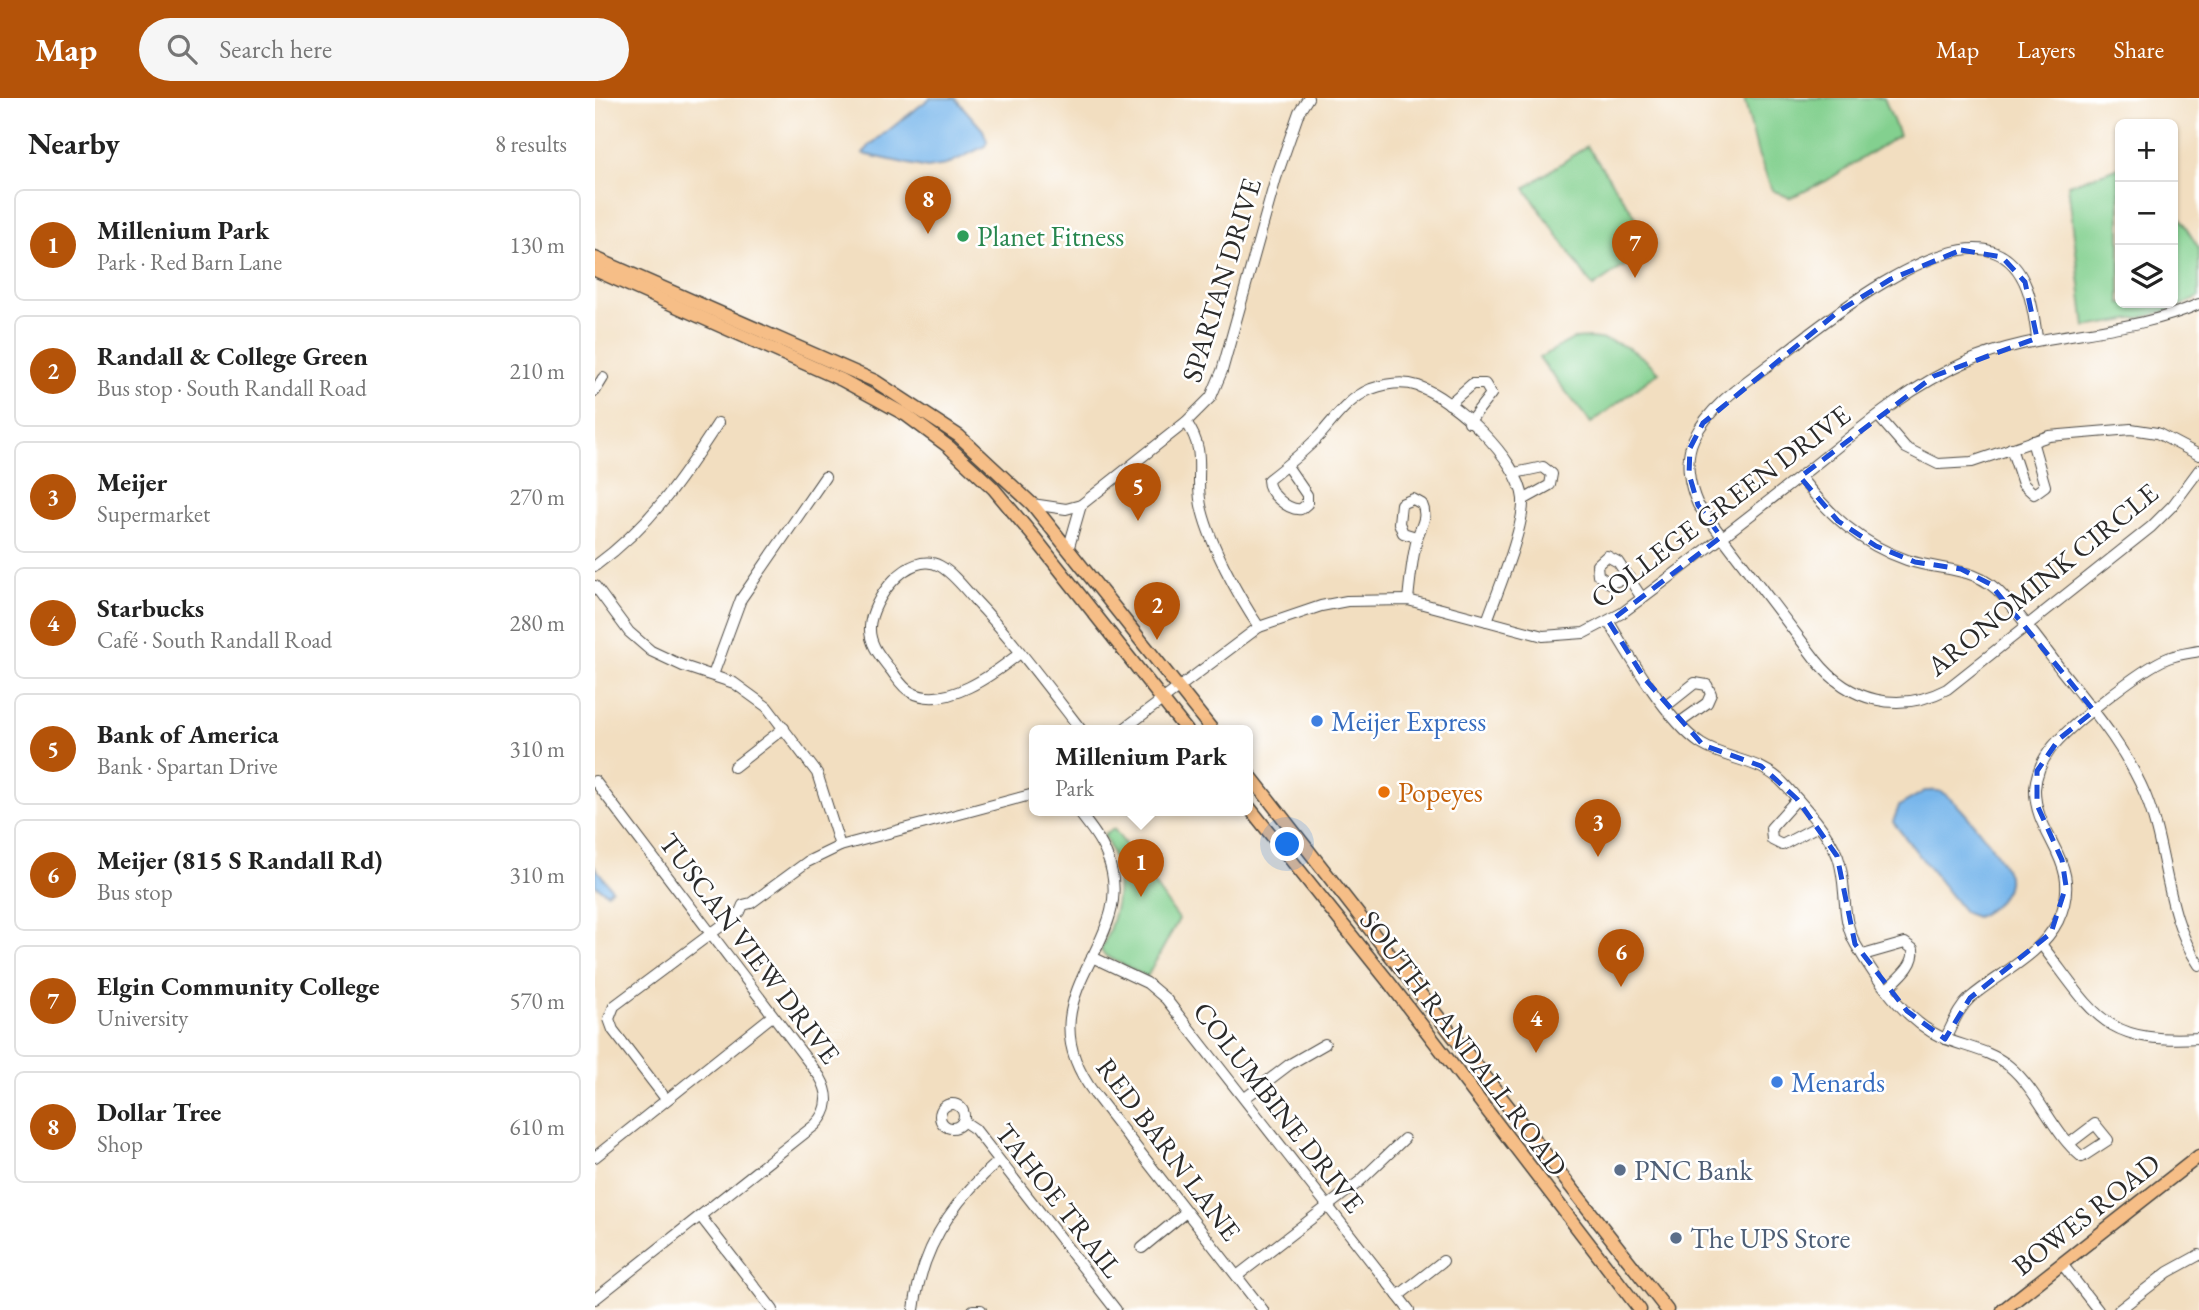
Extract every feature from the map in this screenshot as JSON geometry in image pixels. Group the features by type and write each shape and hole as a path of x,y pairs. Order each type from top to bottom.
{"main road":[{"path":"595,258 875,381 959,436 1033,505 1208,725"},
{"path":"595,270 842,380 906,415 949,447 993,488 1182,725"},
{"name":"SOUTH RANDALL ROAD","path":"1253,780 1667,1310"},
{"name":"SOUTH RANDALL ROAD","path":"1253,812 1388,981 1640,1310"},
{"name":"BOWES ROAD","path":"2003,1310 2199,1156"}],"street":[{"name":"SPARTAN DRIVE","path":"1081,505 1186,422 1211,397 1222,371 1276,178 1299,112 1308,98"},
{"name":"ARONOMINK CIRCLE","path":"2037,338 2025,282 2011,263 1988,251 1961,250 1865,293 1726,398 1703,423 1690,448 1691,486 1698,505 1827,673 1846,688 1876,701 1897,703 1938,694 1959,681 2157,522 2199,470"},
{"name":"COLLEGE GREEN DRIVE","path":"1128,725 1259,627 1297,612 1347,601 1408,600 1553,636 1584,633 1609,622 1642,598 1934,376 1995,350 2037,338 2155,321 2199,304"},
{"path":"595,391 603,378"},
{"path":"1287,466 1307,495 1304,507 1291,508 1272,492 1268,480 1287,466 1351,401 1368,390 1392,384 1409,384 1450,404 1505,457 1515,473 1523,500 1520,523 1487,621"},
{"path":"1450,404 1472,384 1486,384 1491,394 1469,422"},
{"path":"1878,416 1906,449 1938,464 1972,463 2032,441 2068,434 2131,429 2157,433 2199,455"},
{"path":"1186,422 1196,436 1201,451 1201,509 1215,544 1259,627"},
{"path":"595,566 623,546 652,518 718,423"},
{"path":"2011,448 2023,484 2034,495 2045,486 2032,441"},
{"path":"1515,473 1543,467 1552,474 1550,485 1523,500"},
{"path":"713,674 741,599 825,477"},
{"path":"1800,477 1830,514 1861,538 1904,559 1961,569 1984,579 2003,596 2094,711 2125,756 2145,795 2159,836 2176,915 2184,940 2199,965"},
{"path":"1033,505 1066,509 1081,505"},
{"path":"1068,550 1081,505"},
{"path":"1408,600 1416,537"},
{"path":"1020,653 995,674 972,687 932,697 920,696 905,688 875,648 869,628 870,620 891,583 901,572 914,564 934,563 949,572 1020,653 1076,725"},
{"path":"1629,578 1642,598"},
{"path":"595,586 640,643 665,659 713,674 757,697 806,756 823,785 840,846"},
{"path":"1609,622 1635,665 1679,723 1703,745 1773,773 1797,799 1837,856 1849,928 1863,956 1916,1020 1945,1038 1990,1055 2007,1065 2070,1143"},
{"path":"1945,1038 1959,1011 1970,998 2041,944 2059,919 2066,886 2062,860 2037,805 2037,771 2059,739 2094,711 2165,659 2199,651"},
{"path":"1666,706 1695,683 1707,685 1711,694 1707,703 1679,723"},
{"path":"734,767 784,728"},
{"name":"TUSCAN VIEW DRIVE","path":"595,781 824,1085 827,1098 825,1113 800,1137 595,1299"},
{"path":"666,1099 613,1030 609,1014 614,1006 740,912 743,905 751,903 807,862 840,846 1029,795"},
{"path":"1797,799 1771,828 1772,839 1782,845 1818,827"},
{"name":"RED BARN LANE","path":"1082,816 1101,842 1112,875 1110,915 1071,1006 1069,1037 1072,1055 1087,1084 1263,1310"},
{"path":"1863,956 1905,943 1913,949 1914,958 1910,966 1888,988"},
{"path":"2041,944 2092,1009 2113,1027 2140,1038 2199,1038"},
{"name":"COLUMBINE DRIVE","path":"1092,957 1158,991 1245,1098 1409,1310"},
{"path":"595,1157 772,1016"},
{"path":"1245,1098 1290,1064 1325,1044"},
{"name":"TAHOE TRAIL","path":"964,1121 972,1125 1116,1310"},
{"path":"1237,1276 1374,1169 1404,1139"},
{"path":"914,1310 923,1269 938,1233 962,1197 999,1161"},
{"path":"1142,1248 1186,1212"},
{"path":"701,1217 773,1310"},
{"path":"2119,1310 2168,1272 2199,1255"},
{"path":"1398,1296 1443,1261"},
{"path":"2062,1264 2098,1310"},
{"path":"973,1310 981,1310"}],"highlighted area":[{"path":"1961,250 2002,257 2025,282 2037,338 1934,376 1800,477 1838,521 1876,546 1915,562 1961,569 1990,584 2094,711 2059,739 2037,771 2037,805 2062,860 2066,886 2051,933 1970,998 1945,1039 1907,1011 1855,944 1837,856 1797,799 1761,766 1703,745 1645,679 1609,622 1721,537 1698,505 1689,474 1690,448 1703,423 1839,311 1891,279"}],"green space":[{"path":"1744,98 1884,98 1899,135 1826,181 1790,198 1772,190 1758,154"},
{"path":"1587,146 1655,245 1593,287 1525,188"},
{"path":"2115,169 2115,308 2175,308 2129,320 2085,327 2068,185"},
{"path":"2178,216 2199,248 2199,297 2178,307"},
{"path":"1573,339 1610,341 1628,348 1659,372 1591,423 1539,358"},
{"path":"1114,829 1179,919 1147,977 1104,955 1101,950 1116,906 1115,864 1104,834"}],"water":[{"path":"930,98 955,98 983,130 987,141 985,146 946,165 927,168 863,154 870,145"},
{"path":"1925,791 1941,792 1957,805 2005,868 2008,883 2003,895 1987,911 1976,917 1965,913 1893,822 1899,806"},
{"path":"595,867 612,889 607,893 595,885"}],"place":[{"name":"Dollar Tree","path":"928,234"},
{"name":"Planet Fitness","path":"963,236"},
{"name":"Elgin Community College","path":"1635,278"},
{"name":"Bank of America","path":"1138,521"},
{"name":"Randall & College Green","path":"1157,640"},
{"name":"Meijer Express","path":"1317,721"},
{"name":"Popeyes","path":"1384,792"},
{"name":"Meijer","path":"1598,857"},
{"name":"Millenium Park","path":"1141,897"},
{"name":"Meijer (815 S Randall Rd)","path":"1621,987"},
{"name":"Starbucks","path":"1536,1053"},
{"name":"Menards","path":"1777,1082"},
{"name":"PNC Bank","path":"1620,1170"},
{"name":"The UPS Store","path":"1676,1238"}]}
